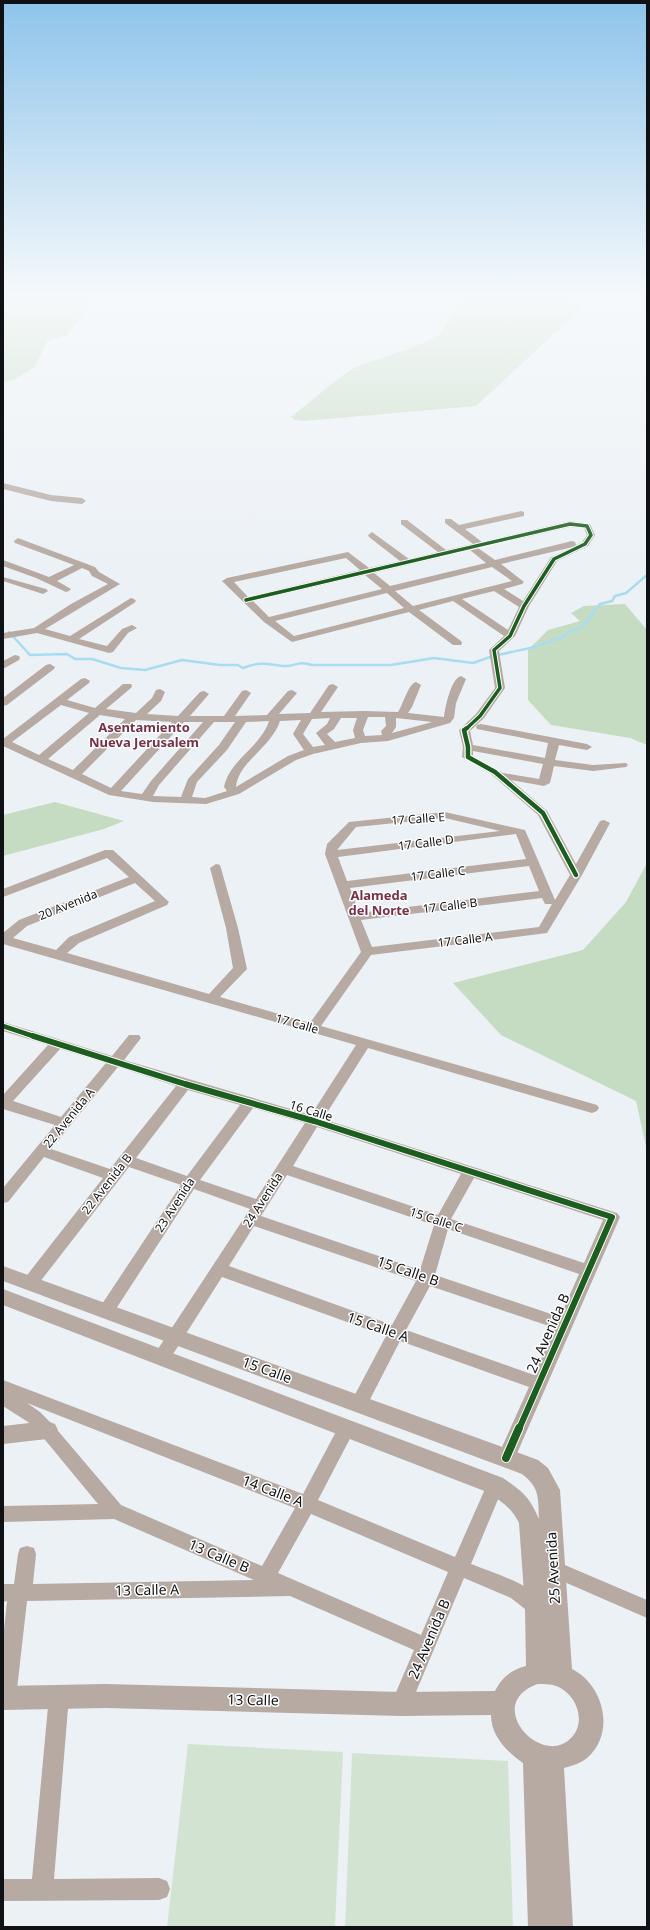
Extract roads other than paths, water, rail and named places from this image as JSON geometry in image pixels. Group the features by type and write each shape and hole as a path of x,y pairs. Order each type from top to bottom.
{"street":[{"path":"3,486 51,498 82,501"},
{"path":"458,528 521,514"},
{"path":"448,521 458,528 475,546 519,582 454,598 411,609 292,639 267,620 227,581 348,555 411,609 457,643"},
{"path":"404,522 444,553"},
{"path":"246,600 570,524 587,526 591,535 588,540 585,544 554,559 524,606 510,636 494,650 500,688 480,716 464,730 468,757 500,776 544,813 576,875"},
{"path":"372,536 407,562"},
{"path":"267,620 588,540"},
{"path":"3,636 37,630 74,606 115,584 95,574 92,569 18,541"},
{"path":"3,563 66,589"},
{"path":"49,581 81,565"},
{"path":"4,579 20,570"},
{"path":"4,579 43,591"},
{"path":"496,588 524,606"},
{"path":"454,598 510,636"},
{"path":"70,640 131,601"},
{"path":"37,630 109,650 125,631 132,628"},
{"path":"3,666 15,658"},
{"path":"3,703 50,667"},
{"path":"85,681 4,743 113,793 186,801 206,801 235,792 292,758 310,751 361,740 388,738 446,721 450,714 450,704 458,689 461,679"},
{"path":"388,738 386,731 391,726 395,715 406,707 416,685"},
{"path":"40,759 55,748 127,686"},
{"path":"310,751 298,734 308,718 333,687"},
{"path":"75,775 136,716 156,699 160,692"},
{"path":"227,719 246,693"},
{"path":"235,792 230,787 231,779 267,737 273,718 292,693"},
{"path":"113,793 179,718 204,694"},
{"path":"59,700 99,711 136,716 243,719 364,714 395,715 446,721"},
{"path":"466,740 474,736 493,708 485,707"},
{"path":"361,740 358,730 364,714"},
{"path":"332,746 322,733 334,722 336,717 334,715"},
{"path":"146,797 155,783 212,718"},
{"path":"186,801 186,793 192,780 216,756 243,719"},
{"path":"481,727 554,742 587,747"},
{"path":"466,740 566,765 593,768 622,765"},
{"path":"500,776 516,777 544,783 554,742"},
{"name":"17 Calle E","path":"331,854 331,847 353,824 445,815 521,832"},
{"path":"554,912 604,823"},
{"path":"521,832 554,912"},
{"name":"17 Calle D","path":"331,854 521,832"},
{"path":"3,893 110,853 163,902 74,940 58,955"},
{"path":"313,1028 367,952 331,854"},
{"name":"17 Calle C","path":"342,885 533,862"},
{"path":"211,999 240,969 234,934 216,868"},
{"name":"20 Avenida","path":"3,940 23,923 138,878"},
{"name":"17 Calle B","path":"354,917 546,894"},
{"name":"17 Calle A","path":"367,952 543,930 554,912"},
{"name":"17 Calle","path":"3,940 365,1042 468,1074 592,1108"},
{"name":"16 Calle","path":"3,1026 185,1084 314,1122 612,1217"},
{"name":"22 Avenida A","path":"3,1198 134,1038"},
{"name":"24 Avenida","path":"162,1357 365,1042"},
{"path":"57,1043 3,1103 64,1123"},
{"name":"22 Avenida B","path":"30,1283 185,1084"},
{"name":"23 Avenida","path":"106,1311 190,1183 249,1103"},
{"path":"42,1151 114,1176"},
{"path":"126,1160 190,1183 255,1212"},
{"name":"15 Calle C","path":"284,1168 588,1271"},
{"path":"359,1404 426,1277 442,1222 470,1172"},
{"name":"15 Calle B","path":"255,1212 426,1277 565,1325"},
{"name":"24 Avenida B","path":"506,1458 612,1217"},
{"name":"15 Calle A","path":"219,1268 294,1298 538,1384"},
{"name":"15 Calle","path":"3,1273 530,1467"},
{"name":"15 Calle","path":"3,1297 162,1357 503,1491"},
{"name":"14 Calle A","path":"3,1387 307,1504 460,1567 518,1592 537,1607"},
{"path":"3,1397 34,1417 47,1430 115,1511"},
{"path":"3,1435 47,1430"},
{"path":"266,1576 307,1504 346,1430"},
{"name":"25 Avenida","path":"530,1467 540,1475 549,1490 553,1568 549,1674"},
{"name":"24 Avenida B","path":"401,1704 460,1567 503,1491"},
{"name":"25 Avenida","path":"503,1491 523,1507 530,1523 537,1607 549,1674"},
{"name":"13 Calle B","path":"3,1514 115,1511 426,1646"},
{"path":"5,1698 15,1593 27,1554"},
{"path":"553,1568 647,1609"},
{"name":"13 Calle A","path":"15,1593 292,1588"},
{"path":"549,1674 572,1682 586,1697 591,1710 592,1723 585,1741 576,1750 564,1756 543,1756 524,1749 510,1736 503,1720 503,1703 506,1693 513,1684 522,1678 549,1674"},
{"path":"42,1889 59,1696"},
{"name":"13 Calle","path":"5,1698 59,1696 401,1704 503,1703"},
{"path":"542,1927 543,1756"},
{"path":"543,1756 560,1927"},
{"path":"3,1890 159,1889"}],"waterway":[{"path":"9,632 30,655 67,654 75,659 92,659 121,668 145,670 182,660 220,665 238,665 243,668 254,664 288,666 299,663 312,665 391,665 434,658 473,663 493,656 535,647 565,636 568,632 581,628 600,604 612,601 615,596 626,593 647,575"}],"district":[{"name":"Asentamiento Nueva Jerusalem","path":"144,734"},
{"name":"Alameda del Norte","path":"379,902"}]}
